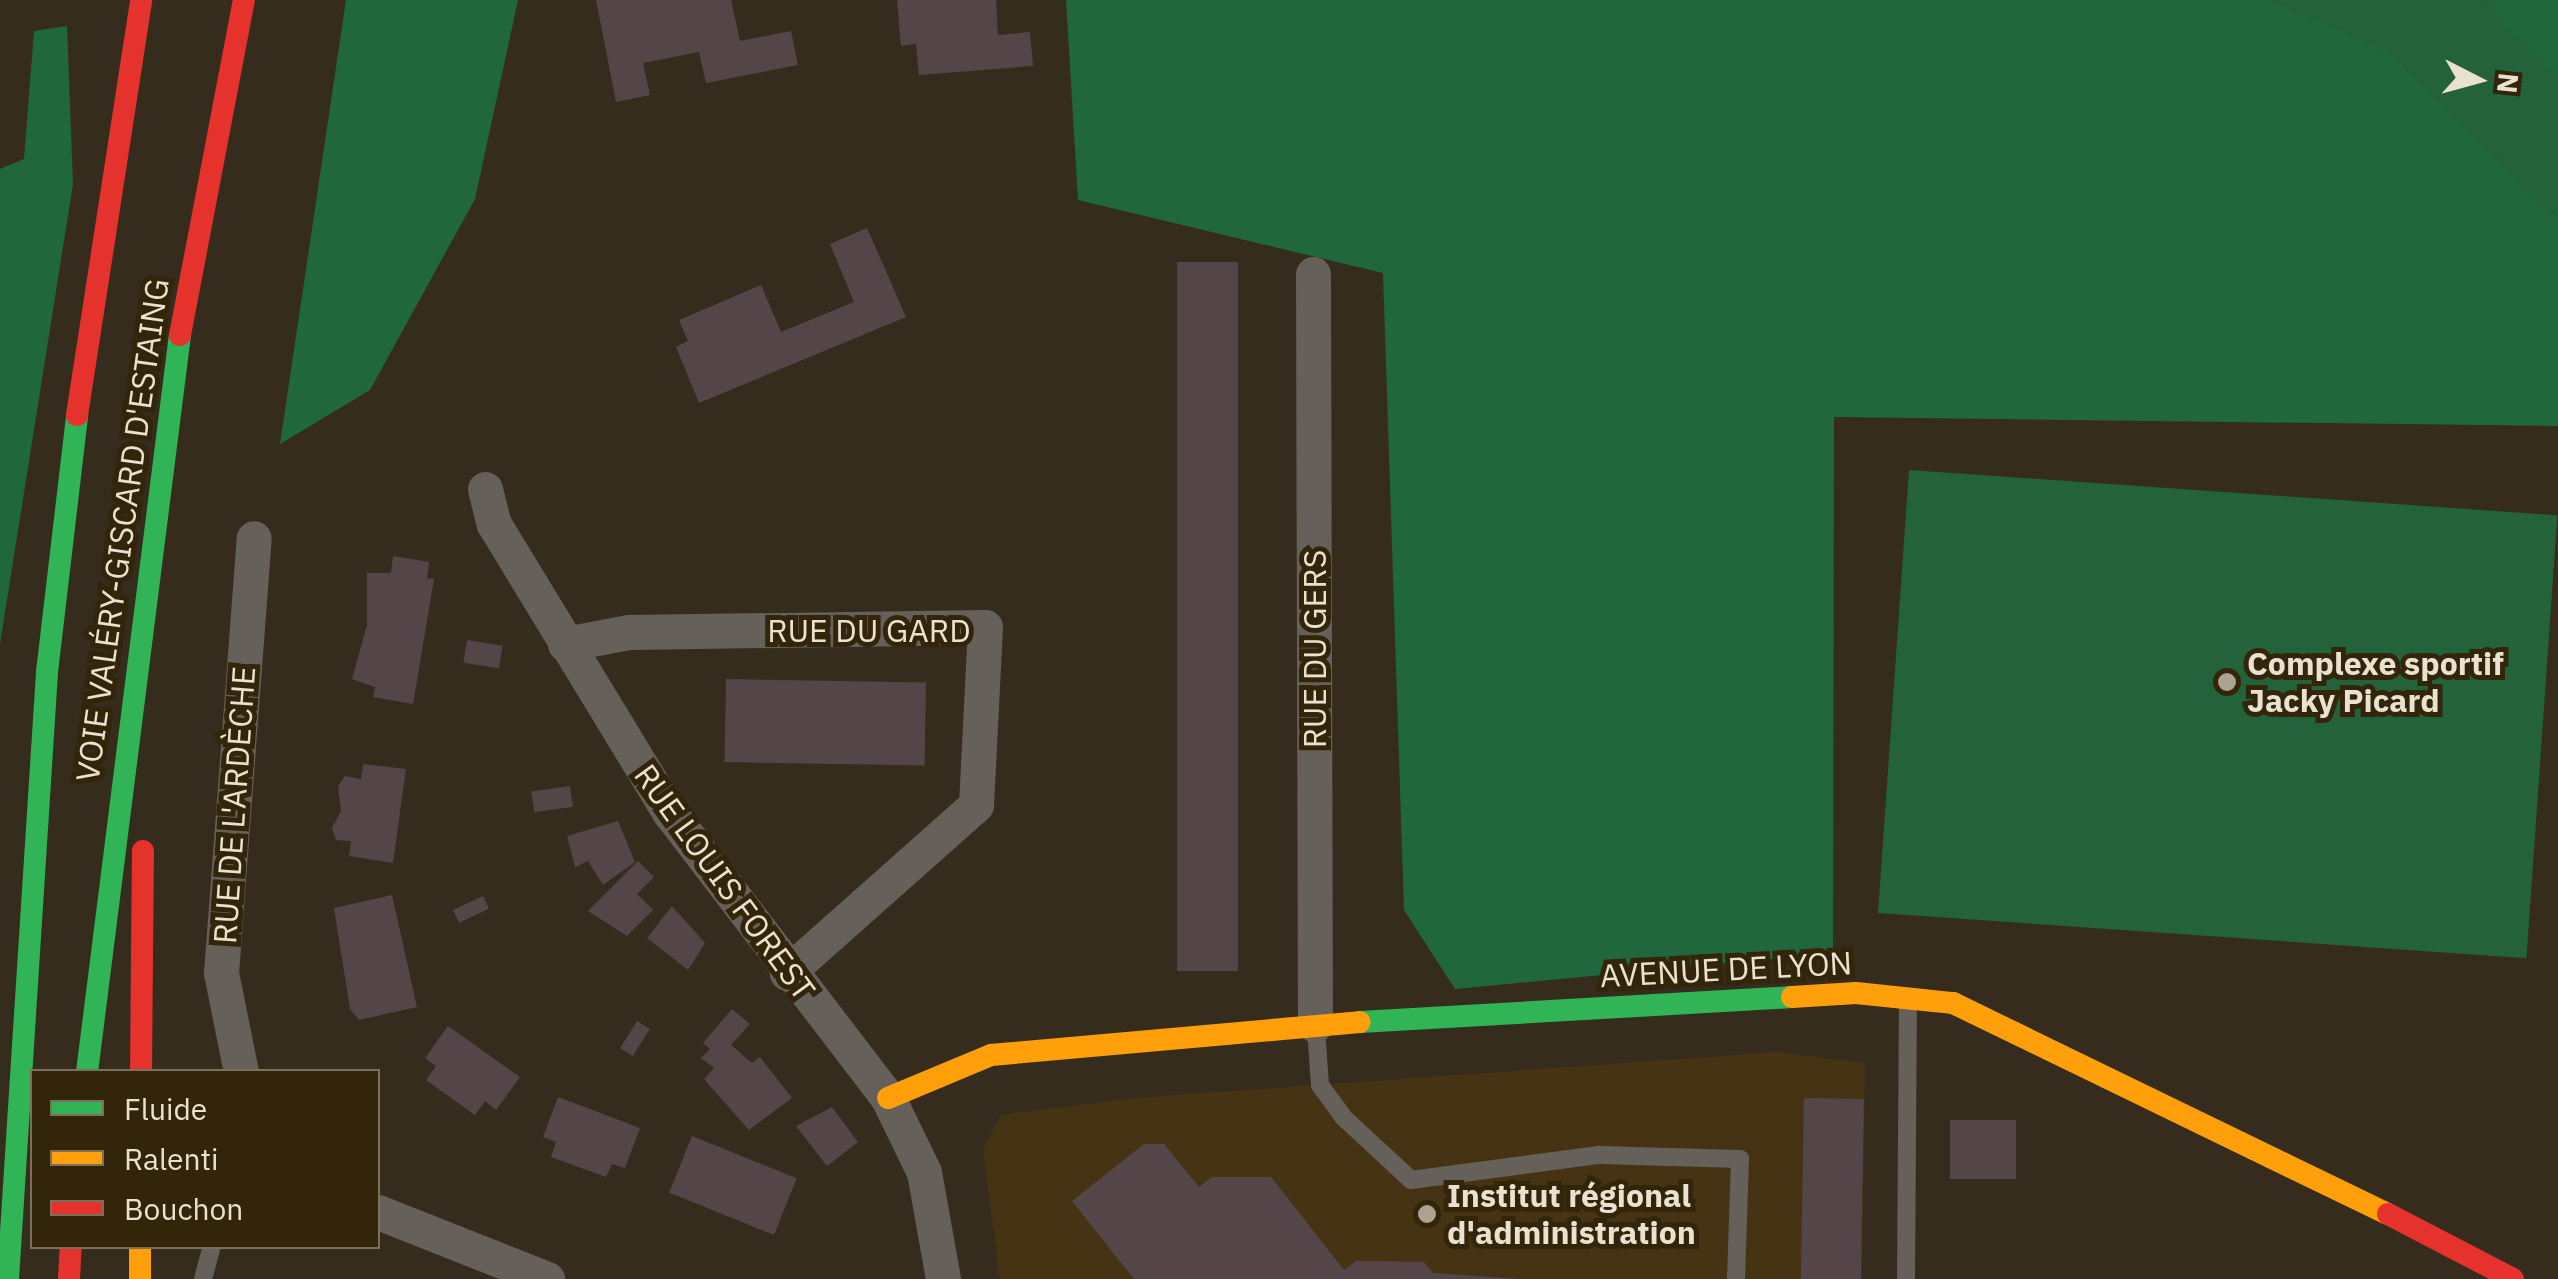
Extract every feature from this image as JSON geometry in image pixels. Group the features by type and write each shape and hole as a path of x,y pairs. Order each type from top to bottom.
{"main road":[{"name":"VOIE VALÉRY-GISCARD D'ESTAING","path":"8,1279 46,672 70,474 142,0"},
{"name":"VOIE VALÉRY-GISCARD D'ESTAING","path":"87,1069 144,574 194,241 244,0"},
{"path":"142,1069 144,574"},
{"name":"AVENUE DE LYON","path":"888,1098 992,1055 1316,1025 1856,993 1908,998 1970,1011 2215,1125 2512,1279"},
{"path":"0,1140 22,1022"},
{"path":"69,1279 71,1249"},
{"path":"140,1249 140,1279"}],"street":[{"name":"RUE DU GERS","path":"1313,274 1316,1025"},
{"name":"RUE LOUIS FOREST","path":"486,490 494,524 670,813 786,973 888,1098 924,1172 943,1279"},
{"name":"RUE DE L'ARDÈCHE","path":"239,1069 221,974 254,538"},
{"name":"RUE DU GARD","path":"565,644 629,632 985,627 976,806 786,973"},
{"path":"380,1213 547,1279"}],"lane":[{"path":"1906,1279 1908,998"},
{"path":"1316,1025 1320,1085 1343,1117 1411,1180 1599,1155 1740,1159 1736,1279"},
{"path":"203,1279 211,1249"}],"shaded area":[{"name":"Institut régional d'administration","path":"1777,1052 1865,1063 1862,1279 1000,1279 983,1149 1001,1115 1133,1098"}],"green space":[{"path":"346,0 518,0 475,199 370,390 280,444"},
{"path":"1066,0 2271,0 2387,50 2558,217 2558,426 1834,417 1833,953 1455,989 1404,910 1383,273 1078,200"},
{"path":"2271,0 2484,0 2558,73 2558,217 2387,50"},
{"path":"2484,0 2558,0 2558,73 2541,63"},
{"path":"67,26 73,184 0,644 0,169 24,159 34,31"},
{"name":"Complexe sportif Jacky Picard","path":"1909,470 2557,515 2526,958 1878,913"}],"building":[{"path":"596,0 731,0 740,41 791,31 798,65 706,83 699,52 643,63 650,95 616,102"},
{"path":"897,0 996,0 998,35 1030,32 1033,66 919,75 916,44 901,46"},
{"path":"867,228 906,317 699,403 676,347 688,341 679,320 761,285 781,332 854,302 830,244"},
{"path":"1177,262 1238,262 1238,971 1177,971"},
{"path":"393,556 429,562 427,578 434,579 413,704 373,697 375,687 352,679 367,625 367,573 391,573"},
{"path":"467,640 503,646 499,668 463,663"},
{"path":"726,679 926,682 925,765 725,762"},
{"path":"363,764 406,769 393,863 349,856 351,841 336,840 332,828 341,811 338,786 345,776 361,779"},
{"path":"570,786 573,807 534,812 531,791"},
{"path":"618,821 635,862 603,885 588,861 575,867 567,836"},
{"path":"638,861 654,877 637,894 653,910 627,936 588,911"},
{"path":"392,895 417,1007 359,1020 350,1009 334,908"},
{"path":"483,896 489,909 459,923 453,910"},
{"path":"672,906 705,943 688,970 647,938"},
{"path":"732,1009 750,1024 731,1045 752,1063 760,1057 792,1098 749,1130 704,1079 714,1068 701,1058 710,1049 703,1043"},
{"path":"637,1021 650,1029 633,1056 620,1048"},
{"path":"448,1026 520,1077 496,1110 485,1101 475,1115 426,1080 436,1066 425,1058"},
{"path":"558,1097 640,1128 625,1168 612,1164 606,1177 551,1157 556,1142 543,1137"},
{"path":"1804,1098 1864,1099 1861,1279 1801,1279"},
{"path":"832,1107 858,1142 827,1166 796,1126"},
{"path":"1950,1120 2016,1120 2016,1179 1950,1179"},
{"path":"692,1136 797,1178 774,1235 669,1193"},
{"path":"1144,1144 1164,1144 1199,1187 1212,1177 1271,1177 1344,1270 1356,1261 1424,1262 1433,1273 1521,1279 1134,1279 1072,1201"}],"traffic: fast":[{"path":"87,1069 180,335"},
{"path":"8,1279 47,672 77,415"},
{"path":"1360,1022 1792,997"}],"traffic: slow":[{"path":"1792,997 1856,993 1953,1003 2388,1214"},
{"path":"888,1098 991,1055 1360,1022"},
{"path":"140,1249 140,1279"}],"traffic: jam":[{"path":"77,415 141,0"},
{"path":"180,335 244,0"},
{"path":"141,1069 143,851"},
{"path":"2388,1214 2513,1279"},
{"path":"69,1279 71,1249"}],"place":[{"name":"Complexe sportif Jacky Picard","path":"2227,682"},
{"name":"Institut régional d'administration","path":"1427,1214"}]}
